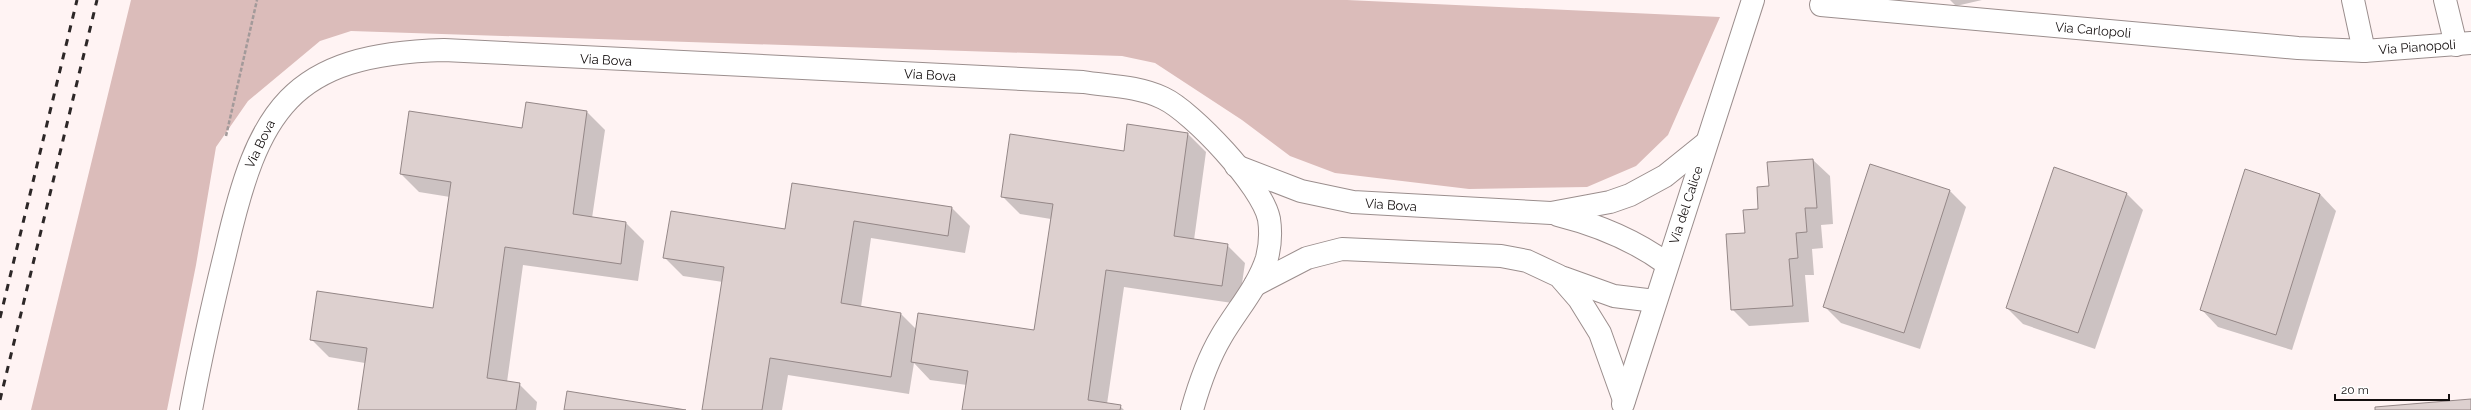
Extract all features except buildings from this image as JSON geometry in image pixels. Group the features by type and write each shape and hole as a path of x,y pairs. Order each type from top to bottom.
{"street":[{"name":"Via del Calice","path":"1622,405 1753,0"},
{"path":"2353,0 2364,51"},
{"path":"2445,0 2463,44"},
{"name":"Via Carlopoli","path":"1821,5 2298,48 2364,51"},
{"name":"Via Pianopoli","path":"2364,51 2463,44"},
{"name":"Via Bova","path":"191,410 204,339 236,207 246,173 262,134 281,106 295,93 335,68 350,62 402,52 444,50 1082,82 1136,89 1164,98 1191,118 1236,166 1260,198 1269,219 1270,244 1267,257 1255,285 1220,338 1204,375 1192,410"},
{"name":"Via Bova","path":"1551,213 1610,202 1630,195 1678,167 1706,143"},
{"name":"Via Bova","path":"1236,166 1301,191 1354,202 1551,213 1586,222 1625,237 1667,264"},
{"name":"Via Bova","path":"1255,285 1307,258 1348,249 1519,259 1537,264 1559,276 1614,296 1655,301"},
{"name":"Via Bova","path":"1559,276 1579,299 1600,333 1622,405"}],"path":[{"path":"225,144 257,0"}],"shaded area":[{"path":"131,0 1347,0 1720,17 1668,135 1636,166 1587,187 1469,189 1335,173 1290,156 1242,120 1155,63 1122,56 351,31 320,41 248,101 216,147 196,265 167,410 31,410"}],"railway":[{"path":"0,318 77,0"},
{"path":"0,400 97,0"}]}
